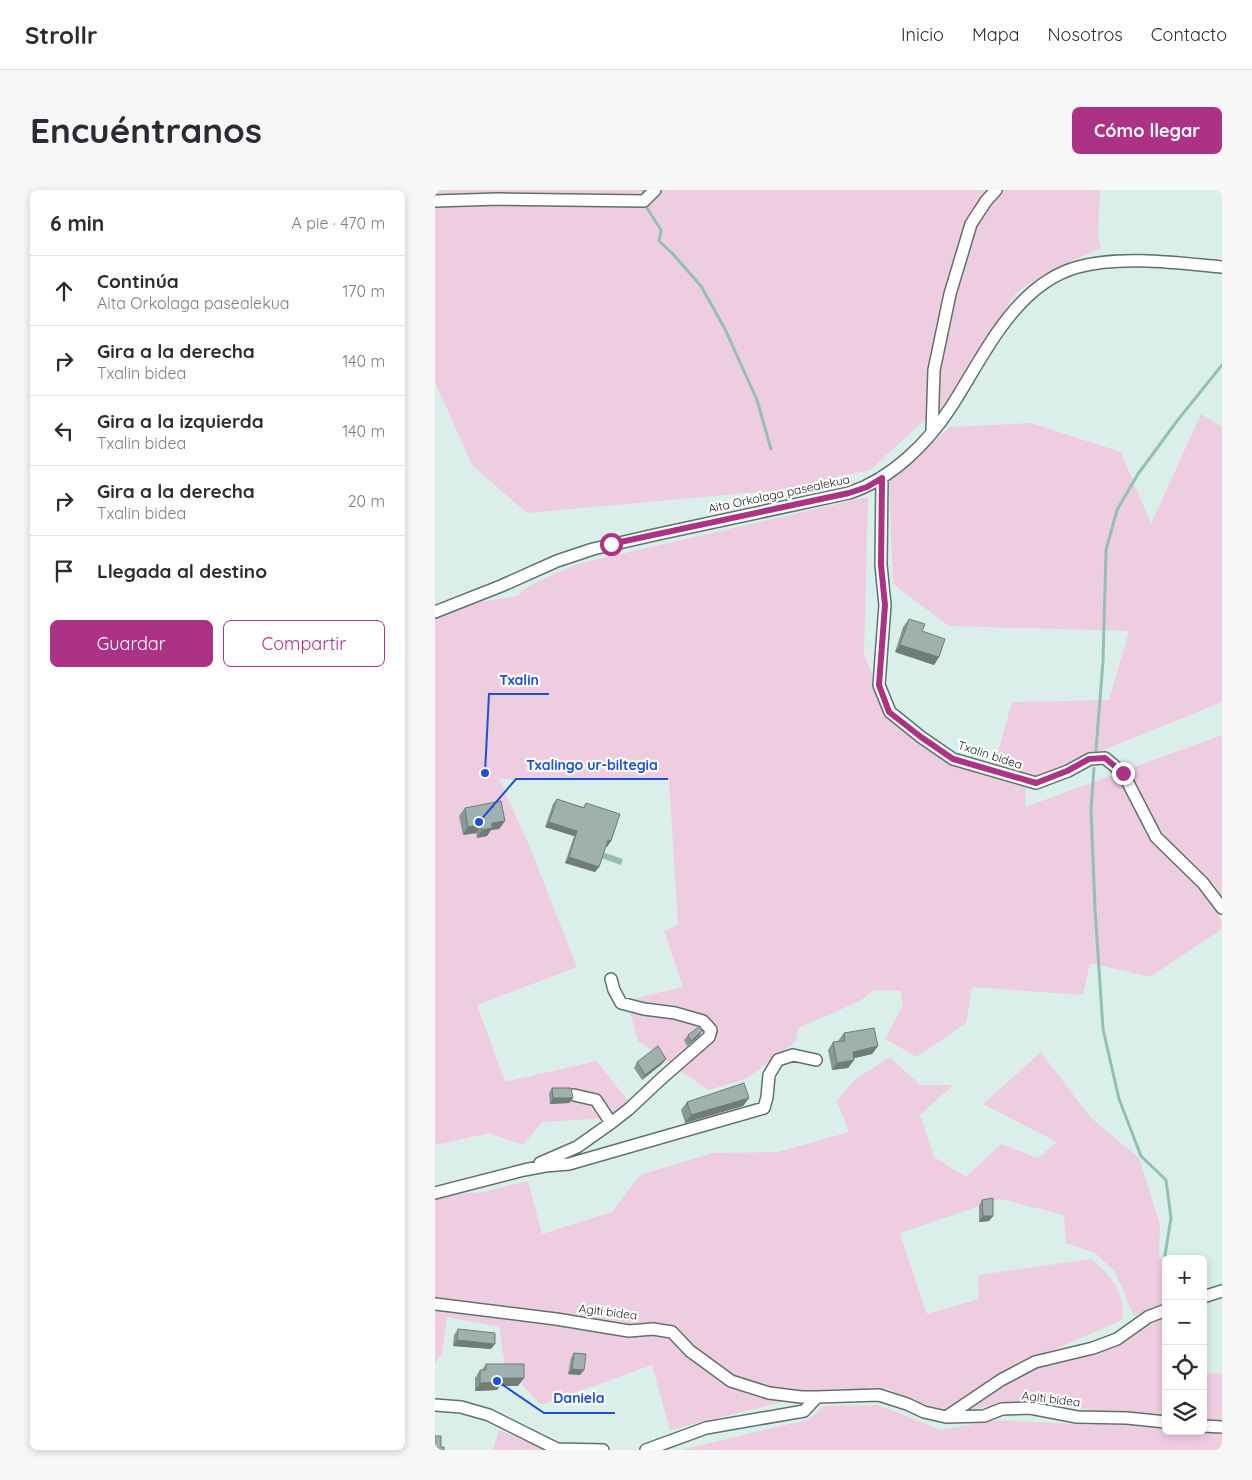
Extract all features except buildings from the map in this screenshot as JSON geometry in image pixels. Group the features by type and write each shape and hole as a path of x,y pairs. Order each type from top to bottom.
{"street":[{"path":"435,201 498,199 644,201 655,190"},
{"path":"933,432 934,370 950,294 971,224 986,201 996,190"},
{"name":"Aita Orkolaga pasealekua","path":"435,612 576,554 654,534 849,493 867,487 882,478 912,454 933,432 1018,305 1045,281 1077,267 1096,263 1152,262 1222,267"},
{"name":"Txalin bidea","path":"882,478 881,565 885,605 879,685 889,712 953,759 1036,783 1067,771 1089,759 1105,758 1123,773 1156,838 1203,883 1222,908"},
{"path":"525,1170 577,1147 611,1124 709,1037 711,1030 703,1021 675,1013 644,1009 621,1002 614,990 611,978"},
{"path":"435,1193 525,1170 569,1164 764,1108 769,1075 778,1060 793,1055 816,1060"},
{"path":"574,1095 596,1100 611,1124"},
{"path":"1207,1296 1222,1291"},
{"name":"Agiti bidea","path":"435,1304 556,1319 629,1331 653,1329 672,1332 690,1351 731,1381 769,1393 801,1397 879,1395 907,1404 923,1412 946,1417 984,1416 1002,1408 1030,1408 1077,1416 1162,1422"},
{"path":"946,1417 1001,1380 1035,1362 1093,1348 1117,1339 1148,1316 1162,1311"},
{"path":"646,1450 706,1428 804,1411 817,1396"},
{"path":"435,1405 461,1406 489,1415 557,1449 603,1450"},
{"path":"1207,1426 1222,1428"}],"shaded area":[{"path":"435,190 1100,190 1098,233 1101,248 1047,272 1016,293 940,411 926,419 870,470 781,490 527,513 472,465 435,382"},
{"path":"1201,414 1222,427 1222,702 1039,776 994,766 1012,702 1109,700 1129,631 949,626 893,584 889,482 950,427 1031,423 1121,452 1151,524"},
{"path":"868,497 864,653 875,684 912,737 1026,785 1025,807 1222,735 1222,898 1214,884 1171,846 1210,896 1220,919 1222,929 1150,977 1090,963 1083,995 972,987 966,1023 917,1057 885,1039 903,1005 900,991 874,990 860,1001 798,1028 796,1041 746,1079 708,1090 638,1041 630,1012 636,998 683,987 664,931 678,925 669,780 499,779 529,845 577,967 477,1005 505,1082 597,1061 628,1101 611,1118 542,1122 523,1145 489,1133 435,1145 435,617 461,605 517,596 531,585 577,564"},
{"path":"600,851 623,859 621,865 598,857"},
{"path":"1041,1052 1090,1117 1139,1158 1160,1225 1159,1256 1162,1260 1162,1304 1134,1316 1115,1272 1095,1253 1066,1243 1064,1215 1000,1199 900,1233 927,1314 979,1299 978,1275 1091,1259 1105,1271 1116,1285 1122,1302 1122,1320 1037,1357 945,1412 888,1389 833,1389 670,1430 652,1365 541,1405 505,1366 499,1327 447,1317 442,1354 435,1363 435,1196 483,1192 528,1181 542,1234 612,1212 640,1175 713,1153 778,1152 849,1132 837,1101 854,1080 890,1057 920,1085 953,1085 920,1115 934,1157 966,1177 1001,1144 1038,1158 1057,1142 983,1104"},
{"path":"1162,1318 1162,1435 1207,1435 1207,1372 1222,1374 1222,1450 681,1450 810,1419 823,1406 878,1405 941,1430 996,1420 1095,1425 1089,1409 1005,1403 959,1412 1037,1366 1118,1344"},
{"path":"499,1430 548,1450 493,1450"}],"waterway":[{"path":"643,190 644,195"},
{"path":"645,205 661,230 659,241 701,286 725,329 757,400 771,449"},
{"path":"1096,750 1103,661 1106,550 1117,510 1138,474 1222,365"},
{"path":"1094,768 1091,809 1103,1029 1119,1099 1141,1156 1166,1180 1171,1218 1165,1255"}],"place":[{"name":"Txalin","path":"485,773"},
{"name":"Txalingo ur-biltegia","path":"479,822"},
{"name":"Daniela","path":"497,1381"}],"route":[{"path":"611,544 849,493 867,487 882,478 881,565 885,605 879,685 889,712 953,759 1036,783 1067,771 1089,759 1105,758 1123,773"}]}
